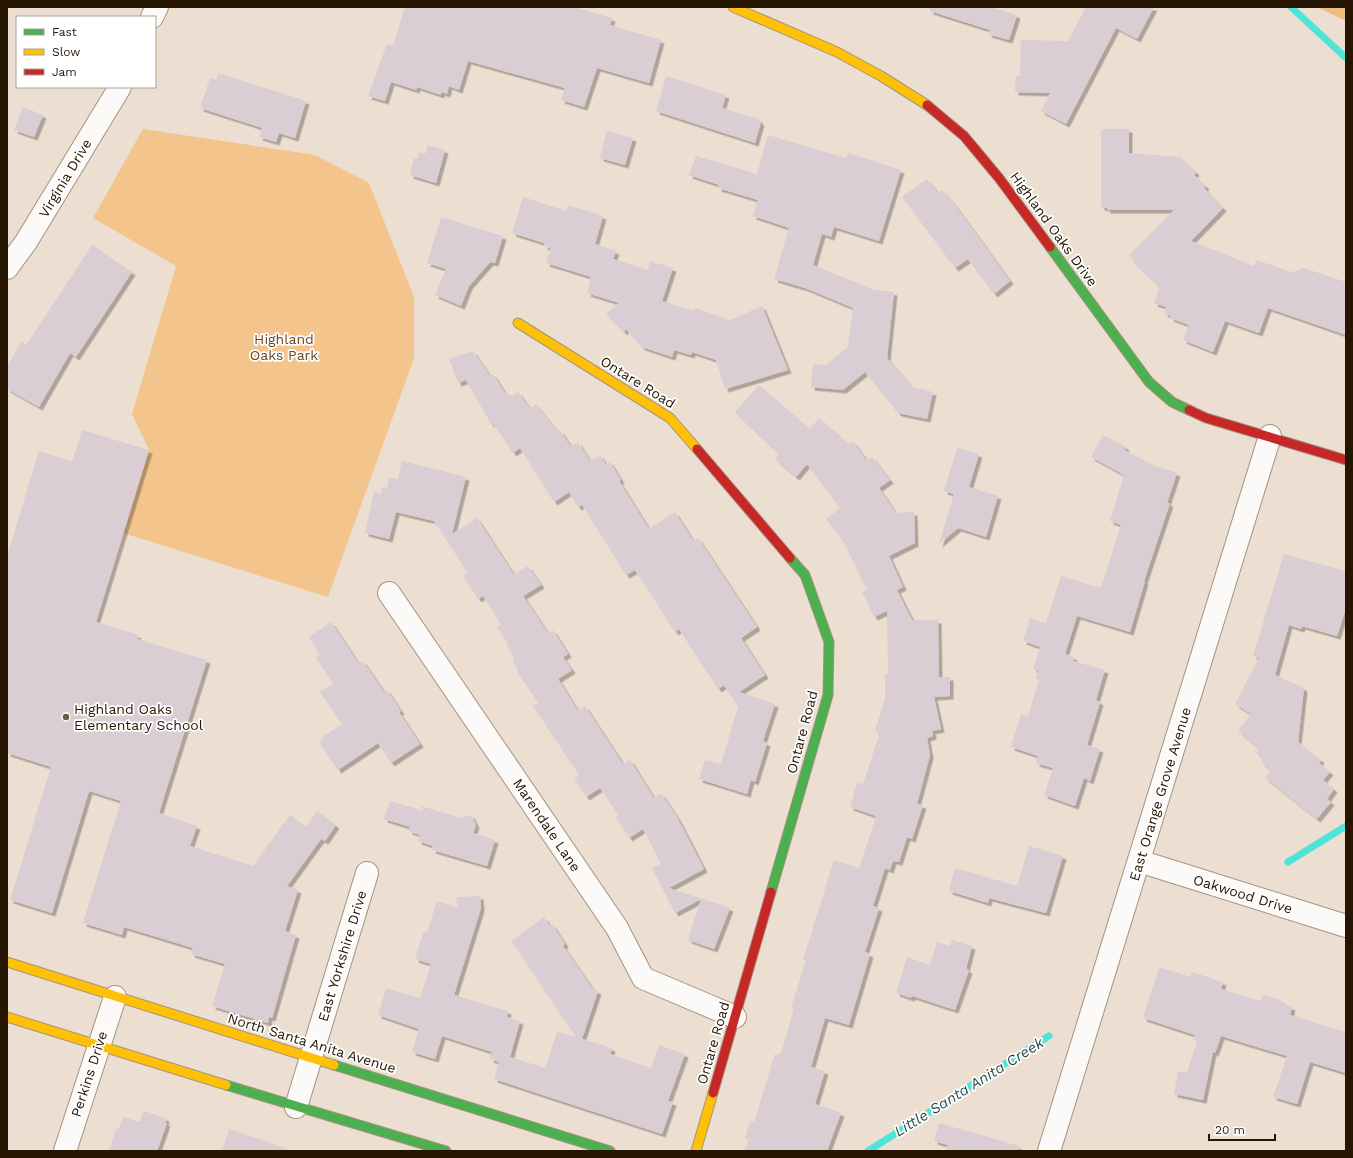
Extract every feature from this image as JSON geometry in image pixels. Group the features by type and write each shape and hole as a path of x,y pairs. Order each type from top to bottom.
{"street":[{"path":"152,16 157,7"},
{"name":"Highland Oaks Drive","path":"733,7 837,52 881,76 924,102 964,136 999,178 1149,382 1172,402 1190,412 1206,418 1346,460"},
{"name":"Virginia Drive","path":"7,268 17,240 119,88"},
{"name":"Ontare Road","path":"518,323 670,418 805,575 830,642 828,695 696,1151"},
{"name":"East Orange Grove Avenue","path":"1050,1151 1270,436"},
{"name":"Marendale Lane","path":"389,593 617,928 644,978 734,1017"},
{"name":"Oakwood Drive","path":"1139,862 1346,926"},
{"name":"East Yorkshire Drive","path":"296,1107 367,873"},
{"name":"North Santa Anita Avenue","path":"7,962 610,1151"},
{"name":"Perkins Drive","path":"65,1151 115,996"},
{"path":"7,1017 296,1107 446,1151"}],"green space":[{"name":"Highland Oaks Park","path":"143,129 315,155 369,183 414,297 414,358 328,597 123,533 149,450 132,414 176,266 93,218"}],"shaded area":[{"path":"1317,7 1346,7 1346,21"}],"building":[{"path":"405,7 574,7 612,18 610,25 661,40 649,83 597,68 584,107 561,100 565,88 468,61 459,90 449,86 447,94 441,92 441,95 417,87 416,90 391,82 385,101 368,96 387,44 393,46"},
{"path":"930,7 991,7 1017,15 1009,40 988,34 990,30 930,11"},
{"path":"1086,7 1154,7 1137,39 1116,28 1066,124 1041,111 1050,93 1015,92 1016,76 1020,76 1021,40 1068,41"},
{"path":"218,73 306,101 295,138 279,133 276,142 259,137 262,128 200,108 210,78 216,80"},
{"path":"666,76 726,95 722,108 759,119 761,122 755,143 656,111"},
{"path":"23,107 43,115 34,137 14,130"},
{"path":"1101,129 1129,129 1129,153 1180,157 1196,172 1194,175 1206,186 1204,188 1223,208 1191,241 1254,266 1256,260 1295,273 1296,270 1300,271 1301,267 1346,282 1346,335 1268,308 1259,333 1225,321 1213,352 1183,340 1189,325 1170,318 1171,316 1164,313 1166,307 1154,303 1160,287 1133,262 1135,261 1129,255 1174,210 1107,210 1107,208 1101,207"},
{"path":"607,131 633,138 625,165 600,158"},
{"path":"768,135 846,158 848,153 901,170 879,241 834,227 831,237 822,234 813,265 874,290 894,292 887,358 912,387 933,392 927,419 898,413 865,372 843,390 811,387 813,364 826,365 848,347 853,308 805,288 774,279 789,228 753,216 758,200 718,188 719,185 689,175 696,156 757,174"},
{"path":"428,145 445,150 436,183 410,175 414,158 417,159 419,152 425,154"},
{"path":"927,179 938,193 942,190 955,205 1010,281 994,294 968,259 955,268 902,197"},
{"path":"523,197 566,211 568,205 603,216 595,244 616,251 613,259 648,270 650,261 673,268 662,301 694,311 695,308 730,320 762,306 788,370 725,389 716,360 692,352 691,355 674,350 672,357 642,347 626,329 624,332 606,314 619,303 587,293 591,277 546,263 551,249 544,246 544,243 512,233"},
{"path":"441,217 503,236 495,263 490,262 469,286 461,306 435,295 446,269 427,263"},
{"path":"92,245 132,272 76,357 70,353 39,407 7,389 7,367 21,342 26,345"},
{"path":"473,351 490,376 493,374 505,393 507,392 510,397 518,392 530,409 536,404 558,432 560,430 571,447 578,442 590,461 600,455 606,465 610,462 621,480 619,481 649,529 675,512 693,541 698,538 757,627 741,638 765,675 739,692 775,704 763,741 767,743 755,782 751,780 747,794 699,779 705,760 721,764 738,707 724,685 718,689 679,629 675,632 635,570 626,575 582,505 578,507 569,492 554,502 520,448 513,453 493,423 491,424 466,380 458,383 449,359"},
{"path":"759,385 810,429 819,418 849,444 853,441 867,461 872,457 890,480 879,488 896,513 914,512 915,543 889,556 903,587 897,590 912,620 938,620 939,677 950,677 950,696 934,697 941,729 932,731 933,736 927,738 930,755 917,804 923,805 912,839 907,837 899,862 893,861 890,870 885,868 873,906 879,908 865,952 870,954 849,1025 825,1018 811,1067 825,1071 815,1104 841,1113 827,1151 745,1151 749,1139 745,1138 750,1121 754,1122 775,1054 779,1055 782,1050 794,1009 791,1008 806,960 803,960 834,860 859,868 876,816 850,807 857,783 863,784 880,732 875,731 885,699 885,674 888,674 887,611 874,617 862,592 867,590 843,541 826,519 840,508 807,464 796,477 775,459 779,454 735,412"},
{"path":"82,430 149,450 96,622 138,635 137,639 207,660 159,813 197,826 190,846 253,866 290,815 306,827 317,811 336,825 325,841 321,839 287,886 298,890 285,931 296,935 272,1018 269,1017 268,1023 212,1006 225,964 191,954 193,948 124,927 122,935 83,923 121,801 89,791 52,913 10,900 51,767 7,753 7,556 39,451 72,461"},
{"path":"1103,435 1126,447 1124,450 1155,466 1177,473 1167,503 1170,503 1144,581 1130,632 1077,616 1065,654 1074,657 1073,661 1105,670 1096,700 1100,702 1087,745 1100,749 1090,781 1084,778 1075,806 1044,795 1053,768 1036,763 1038,756 1011,747 1021,714 1028,716 1039,680 1036,679 1039,671 1033,669 1040,647 1023,641 1030,618 1046,623 1061,576 1101,588 1121,525 1110,521 1124,475 1091,457"},
{"path":"957,448 979,454 969,487 998,496 986,537 958,528 939,544 954,494 944,491"},
{"path":"402,461 466,477 452,534 477,518 514,575 528,566 541,585 523,596 548,633 553,630 568,654 563,657 572,670 558,679 578,711 585,706 623,764 630,760 654,798 661,793 677,817 704,869 669,888 730,908 714,949 688,940 701,899 675,913 652,868 661,864 643,829 629,838 616,817 618,815 600,788 586,797 574,778 579,775 533,706 538,703 516,670 518,669 512,660 515,659 507,646 509,645 497,627 501,624 483,596 478,599 463,576 467,573 434,521 396,512 389,539 365,533 374,492 381,494 382,487 387,488 389,477 398,479"},
{"path":"1284,554 1346,571 1346,608 1337,636 1302,626 1301,629 1289,625 1275,675 1304,688 1298,742 1321,760 1319,763 1330,772 1323,780 1334,789 1327,799 1331,802 1317,819 1265,778 1271,770 1261,762 1263,759 1256,753 1259,749 1238,731 1251,714 1235,704 1259,658 1253,656"},
{"path":"331,622 359,664 363,661 384,692 387,690 401,711 399,712 420,744 391,763 378,743 338,770 319,742 322,740 321,738 342,724 320,692 333,683 316,658 320,655 309,637"},
{"path":"390,801 424,811 421,806 461,818 471,815 476,825 473,833 495,840 487,866 432,850 433,846 418,841 420,835 409,831 410,827 384,819"},
{"path":"1029,846 1063,856 1046,913 989,898 988,903 949,891 955,868 1017,886"},
{"path":"480,896 481,908 454,995 508,1011 507,1017 520,1021 510,1057 545,1068 557,1032 576,1037 511,941 544,917 550,926 552,924 565,944 563,946 593,989 598,991 582,1039 612,1048 610,1054 651,1068 659,1045 685,1054 668,1101 673,1102 662,1134 494,1079 499,1062 490,1059 492,1052 442,1036 435,1059 412,1052 419,1029 378,1015 386,988 420,998 431,964 415,959 424,931 427,932 437,901 458,908 456,897"},
{"path":"952,940 972,946 966,969 969,970 955,1010 912,996 911,998 896,993 907,957 930,965 937,942 950,946"},
{"path":"1159,967 1190,977 1192,972 1223,982 1221,989 1261,1001 1263,995 1281,1000 1281,1003 1292,1007 1290,1015 1346,1032 1346,1073 1310,1062 1297,1104 1273,1097 1287,1056 1221,1036 1215,1053 1213,1052 1203,1100 1174,1094 1178,1071 1187,1073 1197,1041 1193,1040 1195,1035 1143,1018"},
{"path":"144,1111 166,1118 165,1122 167,1123 157,1151 109,1151 116,1129 118,1130 123,1117 140,1122"},
{"path":"939,1123 1019,1146 1018,1151 946,1151 948,1145 934,1141"},
{"path":"229,1129 286,1148 286,1151 222,1151"}],"waterway":[{"path":"1291,7 1346,58"},
{"name":"Little Santa Anita Creek","path":"1288,862 1346,826"},
{"name":"Little Santa Anita Creek","path":"868,1151 1049,1036"}],"traffic: fast":[{"path":"1050,247 1149,382 1172,402 1189,410"},
{"path":"771,892 828,695 829,642 805,575 790,558"},
{"path":"334,1065 610,1151"},
{"path":"226,1085 446,1151"}],"traffic: slow":[{"path":"733,7 837,52 881,76 927,105"},
{"path":"518,323 670,418 697,449"},
{"path":"7,962 334,1065"},
{"path":"7,1017 226,1085"},
{"path":"696,1151 713,1093"}],"traffic: jam":[{"path":"927,105 964,136 999,178 1050,247"},
{"path":"1189,410 1206,418 1346,460"},
{"path":"697,449 790,558"},
{"path":"713,1093 771,892"}],"place":[{"name":"Highland Oaks Elementary School","path":"66,717"}]}
